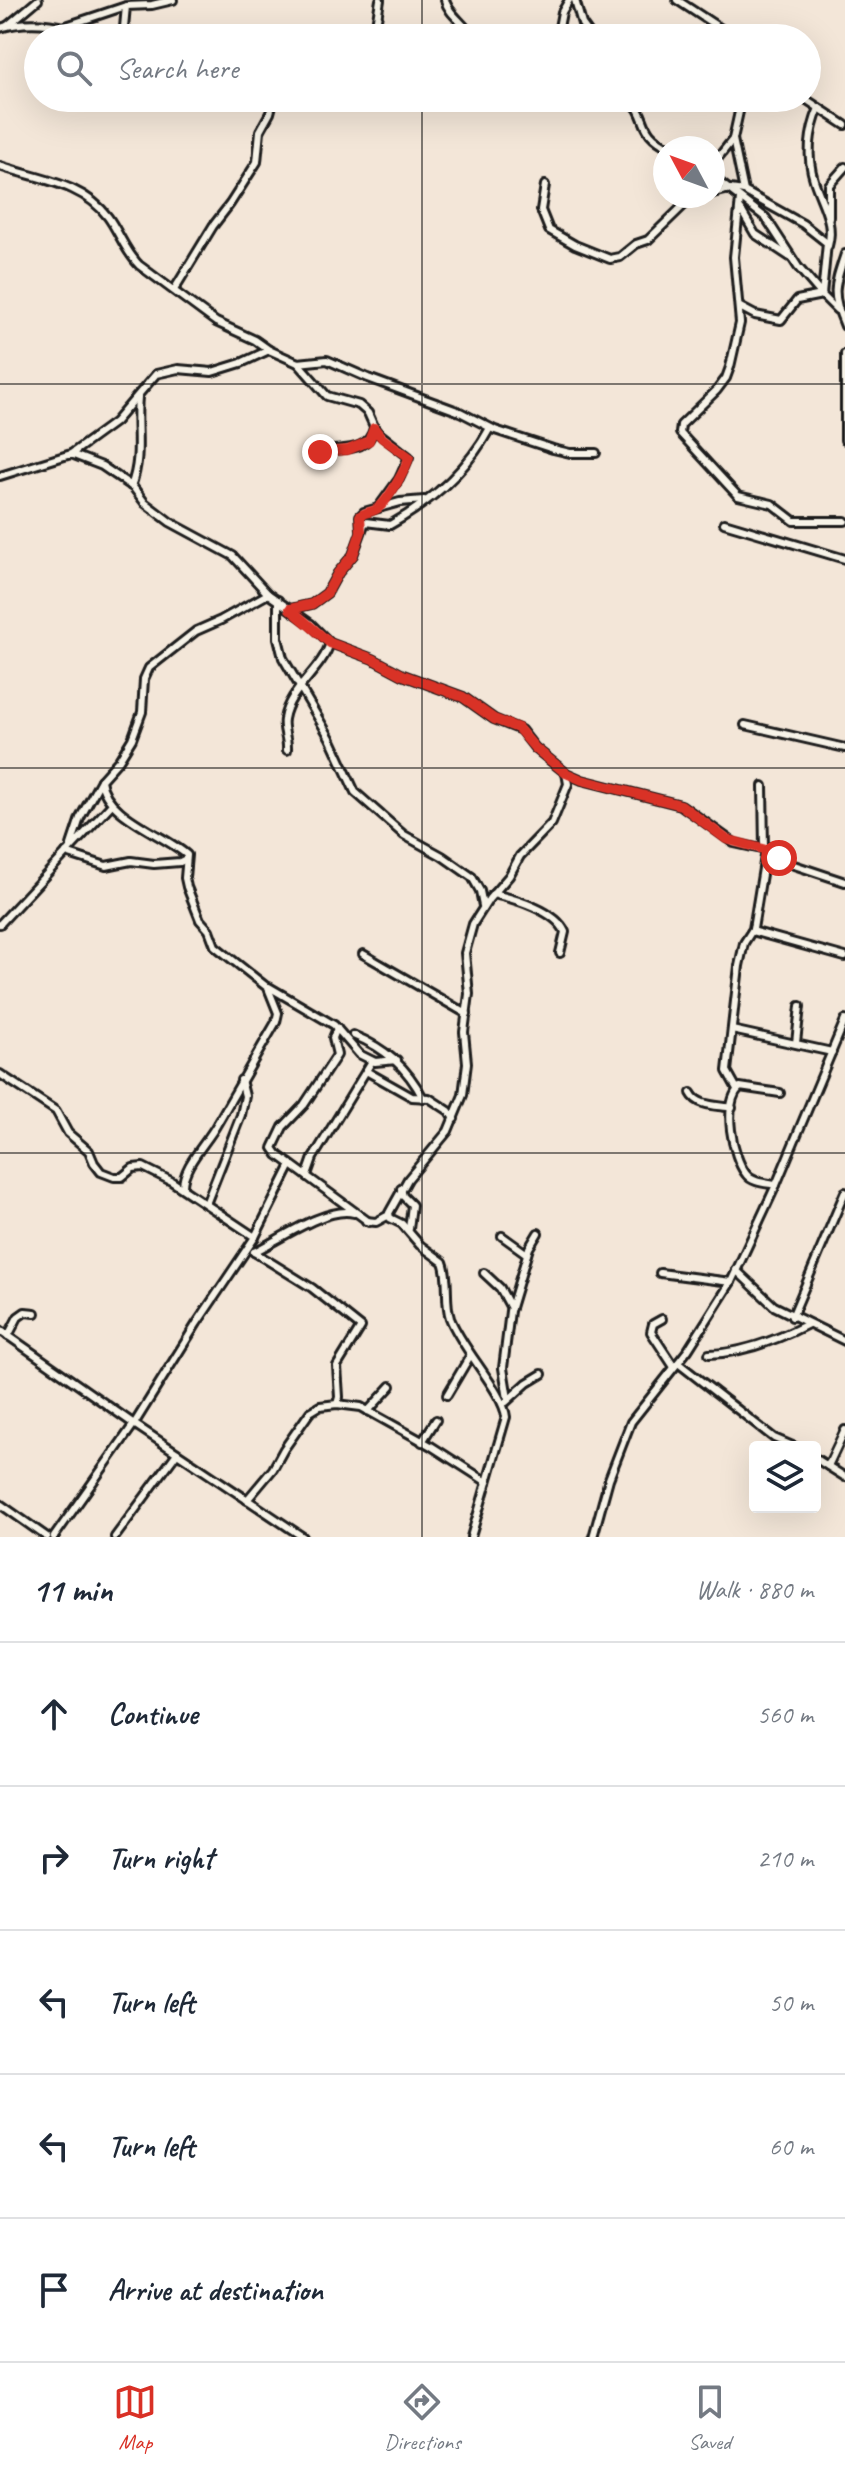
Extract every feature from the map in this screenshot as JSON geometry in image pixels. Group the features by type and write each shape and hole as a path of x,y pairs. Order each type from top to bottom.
{"street":[{"path":"4,27 38,0"},
{"path":"72,24 126,6 173,0"},
{"path":"376,24 380,0"},
{"path":"445,0 449,10 462,24"},
{"path":"560,24 562,12 572,0 582,24"},
{"path":"677,0 714,24"},
{"path":"124,24 126,6"},
{"path":"4,27 24,27"},
{"path":"821,109 845,125"},
{"path":"174,290 257,162 260,131 270,112"},
{"path":"640,112 653,138"},
{"path":"739,112 733,139 744,191"},
{"path":"817,112 811,127 809,148 813,179 829,218 831,233 822,295"},
{"path":"725,149 733,139"},
{"path":"0,166 64,185 88,198 110,219 131,257 216,322 298,363 327,396 359,405 368,413 382,438 409,457 399,479 378,508"},
{"path":"829,218 829,185 845,167"},
{"path":"545,185 541,210 549,230 610,259 620,257 636,244 648,240 681,208"},
{"path":"725,185 766,218 793,258 837,310"},
{"path":"725,190 744,191 803,224 828,246"},
{"path":"740,199 734,257 740,323 726,378 706,403 681,425 680,433 738,496 766,501 800,522 845,521"},
{"path":"740,208 755,234 793,258"},
{"path":"845,254 834,297 845,326"},
{"path":"740,307 761,317 781,320 797,300 822,295"},
{"path":"0,476 71,454 115,422 150,378 165,370 212,372 269,350"},
{"path":"845,354 845,440"},
{"path":"298,363 327,360 460,412 490,428 570,453 596,453"},
{"path":"131,486 139,446 136,421 138,393"},
{"path":"320,452 352,449 369,441 374,428"},
{"path":"290,609 312,604 327,593 353,555 365,522 383,527 390,525 448,485 465,466 490,428"},
{"path":"71,454 102,466 131,486 145,503 170,522 233,556 268,594 330,643 463,697 494,719 523,732 535,748 566,773 582,780 681,805 726,839 765,850 794,865 845,882"},
{"path":"361,532 359,521 362,514 400,502 428,500"},
{"path":"724,523 845,559"},
{"path":"68,850 80,818 101,780 132,739 142,712 144,679 149,668 196,631 268,594"},
{"path":"278,600 276,619 281,651 330,738 355,792 404,835 472,877 480,891 483,907"},
{"path":"287,750 283,721 300,688 330,643"},
{"path":"745,725 845,748"},
{"path":"241,1260 307,1225 339,1213 350,1212 369,1222 389,1215 401,1189 454,1119 467,1063 464,1037 469,994 466,948 473,924 526,848 552,823 568,784 566,773"},
{"path":"101,780 112,804 182,850 187,858 187,887 215,946 244,971 337,1028 356,1050 372,1061 397,1060"},
{"path":"763,786 765,850 752,931 744,943 740,960 727,1071 737,1089 732,1108 731,1136 746,1175 776,1185"},
{"path":"0,924 112,804"},
{"path":"68,850 106,866 131,861 154,864 180,862 187,858"},
{"path":"493,894 556,918 565,932 560,953"},
{"path":"752,931 845,957"},
{"path":"363,954 467,1014"},
{"path":"183,1188 189,1167 217,1125 277,1017 272,994 266,985"},
{"path":"796,1043 800,1006"},
{"path":"593,1537 609,1479 631,1422 712,1315 731,1282 776,1185 845,1020"},
{"path":"337,1028 333,1038 337,1056 304,1105 291,1116 274,1143 274,1151 369,1222"},
{"path":"732,1030 832,1052"},
{"path":"353,1035 397,1060 412,1077 423,1098"},
{"path":"307,1175 313,1158 372,1061"},
{"path":"366,1071 412,1097 435,1102 454,1119"},
{"path":"0,1074 56,1111 68,1133 89,1151 101,1172 122,1177 133,1168 143,1167 183,1188 255,1237"},
{"path":"206,1204 241,1115 245,1096 241,1080"},
{"path":"737,1089 780,1093"},
{"path":"691,1093 701,1103 732,1108"},
{"path":"54,1537 134,1424 197,1323 241,1260 291,1165"},
{"path":"401,1189 412,1205 409,1230"},
{"path":"792,1317 842,1210 845,1192"},
{"path":"389,1215 443,1262 450,1318 470,1356 506,1402"},
{"path":"471,1537 506,1417 503,1368 511,1308 527,1254 538,1233"},
{"path":"502,1236 527,1254"},
{"path":"254,1252 312,1288 361,1327 337,1366 337,1404"},
{"path":"736,1270 766,1300 792,1317 845,1341"},
{"path":"484,1273 500,1288 511,1308"},
{"path":"660,1273 731,1282"},
{"path":"8,1336 21,1314 35,1313"},
{"path":"662,1319 653,1324 651,1332 676,1365 781,1441"},
{"path":"709,1354 765,1344 808,1324"},
{"path":"0,1330 303,1537"},
{"path":"447,1395 470,1356"},
{"path":"506,1402 542,1374"},
{"path":"368,1411 391,1386"},
{"path":"247,1500 273,1469 310,1412 320,1406 337,1404 352,1404 368,1411 487,1482"},
{"path":"422,1442 436,1420"},
{"path":"828,1466 845,1430"},
{"path":"115,1537 177,1453"},
{"path":"821,1462 845,1477"},
{"path":"0,1504 47,1537"}],"route":[{"path":"320,452 352,449 369,441 374,428 382,438 406,454 409,462 378,508 360,516 361,532 353,555 332,581 327,593 312,604 290,609 330,643 463,697 494,719 518,728 535,748 569,775 681,805 726,839 766,850 779,858"}]}
